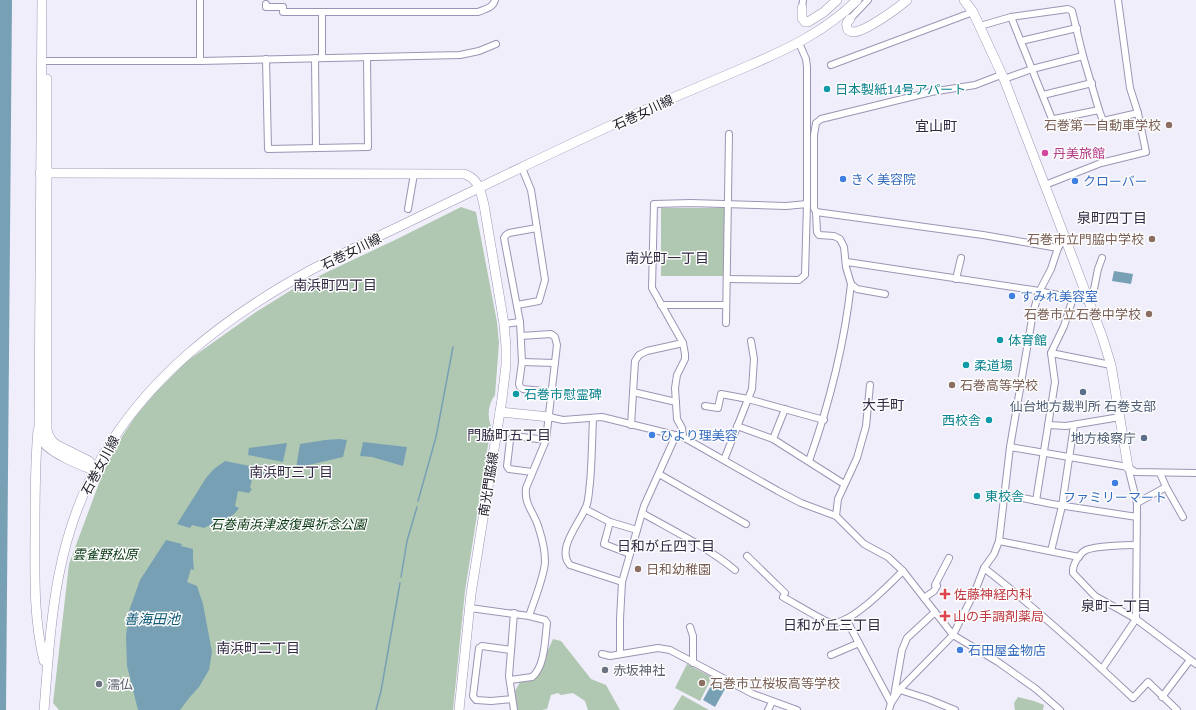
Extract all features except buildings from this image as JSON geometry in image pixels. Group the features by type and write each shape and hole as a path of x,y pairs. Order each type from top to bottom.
{"street":[{"path":"42,0 44,61 43,173 39,419 36,452 34,579 37,617 42,654 46,670"},
{"path":"44,61 48,0"},
{"path":"200,0 200,61"},
{"path":"266,4 266,7 283,7 283,12 478,12 494,4 495,0"},
{"path":"803,4 802,18 805,22 808,22 817,17 837,0"},
{"name":"石巻女川線","path":"44,710 46,670 54,593 61,560 75,516 94,470 112,440 138,404 185,355 234,318 282,286 313,269 479,188 663,102 799,43 841,15 857,0"},
{"path":"868,0 846,22 848,30 854,32 859,31 883,17 907,0"},
{"path":"964,0 973,12 980,26 1002,77 1089,300 1111,366 1126,457 1136,503 1136,619 1102,669"},
{"path":"1045,185 1101,163 1146,152 1138,113 1130,88 1118,0"},
{"path":"980,26 1012,17 1068,9 1072,11 1083,56 1103,121 1138,113"},
{"path":"322,12 322,58"},
{"path":"831,65 973,12"},
{"path":"1012,17 1052,119 1054,120 1100,110"},
{"path":"1021,41 1077,28"},
{"path":"799,43 807,67 814,208 816,212 817,232 819,235 834,236 840,239 844,248 847,262 846,267 851,284 847,323 834,383 824,420 809,461"},
{"path":"44,61 200,61 460,55 479,51 496,44"},
{"path":"727,279 800,280 805,275 806,204 811,134 816,123 821,119 931,92 975,85 1032,68 1083,56"},
{"path":"266,60 268,149 368,147 367,57"},
{"path":"315,58 316,148"},
{"path":"1043,95 1092,83"},
{"path":"726,322 729,134"},
{"path":"517,305 539,301 544,280 532,190 522,168"},
{"path":"43,173 464,174 473,178 479,188"},
{"path":"43,173 47,429 52,441 89,461 94,470"},
{"path":"408,210 414,174"},
{"name":"南光門脇線","path":"458,710 470,608 506,365 504,324 484,205 479,188"},
{"path":"683,437 682,428 677,419 675,388 677,375 685,359 683,343 652,288 654,204 786,206 806,204"},
{"path":"816,212 983,235 1058,248"},
{"path":"537,228 509,233 504,238 520,322 522,362 519,384 523,389 552,392"},
{"path":"891,704 900,690 953,635 975,591 984,568 994,554 999,541 1010,447 1033,313 1039,292 1051,270 1058,248 1065,237"},
{"path":"956,279 961,258"},
{"path":"1089,300 1093,294 1098,269 1102,258"},
{"path":"847,262 1089,300"},
{"path":"851,284 857,289 885,294"},
{"path":"1036,501 1055,382 1051,353 1064,326 1073,298"},
{"path":"661,305 726,305"},
{"path":"504,324 520,322"},
{"path":"521,336 551,334 555,336 557,345 546,440 532,472 526,488 525,496 527,505 540,529 545,561 544,570 529,616"},
{"path":"724,460 752,389 754,359 751,341"},
{"path":"631,425 635,361 637,356 647,351 683,343"},
{"path":"1051,353 1111,366"},
{"path":"522,362 555,363"},
{"path":"836,516 838,499 857,458 866,426 870,385"},
{"path":"633,392 676,402"},
{"path":"705,406 718,408 721,394 748,399 824,420"},
{"path":"773,439 785,409"},
{"path":"500,412 564,420 607,418 683,437 801,503 836,516 864,544 888,557 903,571 953,635 998,662 1036,689 1060,710"},
{"path":"1048,425 1066,426 1120,417"},
{"path":"593,418 587,505 566,547 565,552 570,565 622,582"},
{"path":"39,419 40,433 46,446 84,467 94,470"},
{"path":"1051,551 1062,506 1074,425"},
{"path":"737,426 773,439 844,484"},
{"path":"620,654 622,582 642,513 676,435"},
{"path":"532,472 510,469 507,466 510,440 514,436 546,440"},
{"path":"1010,447 1128,467 1136,472 1196,473"},
{"path":"1160,473 1166,487 1184,516"},
{"path":"659,474 746,524"},
{"path":"1136,503 1166,487"},
{"path":"1004,494 1062,506 1137,517"},
{"path":"585,509 610,522 637,530"},
{"path":"642,513 701,546 735,570"},
{"path":"610,522 604,544 630,554"},
{"path":"999,541 1078,557"},
{"path":"1136,545 1089,549 1078,557 1072,569 1073,574 1095,596 1136,619 1196,664"},
{"path":"747,556 784,595 831,623 842,621 863,608 903,571"},
{"path":"924,598 934,591 937,586 935,585 949,558"},
{"path":"984,568 1102,669 1133,698 1148,682 1177,710"},
{"path":"470,608 514,613 545,620 547,623 543,658 534,675 532,677 510,680"},
{"path":"891,704 902,650 907,638 935,612"},
{"path":"514,613 509,676 514,710"},
{"path":"846,619 891,704"},
{"path":"690,627 693,636 693,663"},
{"path":"831,655 859,643"},
{"path":"511,650 482,646 479,648 473,696 476,700 491,701 512,699"},
{"path":"602,654 610,656 658,648 670,650 753,694 797,710"},
{"path":"1162,697 1190,660"},
{"path":"900,690 955,710"},
{"path":"768,710 772,702"}],"green space":[{"name":"石巻南浜津波復興祈念公園","path":"461,207 476,212 497,322 499,343 495,395 489,410 491,426 465,591 453,710 59,710 53,703 69,564 102,475 119,441 135,417 156,392 187,361 256,312 293,289"},
{"path":"661,208 724,208 724,276 661,276"},
{"path":"553,639 561,641 591,679 606,685 620,710 588,710 585,701 573,693 561,695 558,693 551,695 547,709 517,710 514,693 520,682 534,680"},
{"path":"687,664 712,677 700,701 675,688"},
{"path":"682,695 709,710 673,710"},
{"path":"1018,697 1044,705 1043,710 1015,710 1014,703"}],"water":[{"path":"0,0 12,0 6,710 0,710"},
{"path":"1114,271 1133,274 1131,284 1112,281"},
{"path":"339,439 347,440 343,457 296,468 300,444"},
{"path":"363,442 407,447 403,466 372,457 360,456"},
{"path":"287,443 283,462 248,455 249,448"},
{"path":"225,461 274,471 268,472 261,476 253,474 250,488 252,489 249,493 238,491 235,506 239,508 232,516 204,528 192,525 190,528 177,524 206,478 214,469"},
{"name":"善海田池","path":"166,540 182,544 181,546 193,549 194,570 191,569 187,582 197,586 203,604 212,652 209,670 199,687 180,710 138,710 127,666 126,637 129,611 140,580"},
{"path":"713,682 725,689 715,707 703,700"}],"waterway":[{"path":"418,501 436,437 453,347"},
{"path":"401,577 407,541 417,507"},
{"path":"376,710 381,691 400,583"}],"place":[{"name":"日本製紙14号アパート","path":"827,89"},
{"name":"石巻第一自動車学校","path":"1169,125"},
{"name":"丹美旅館","path":"1045,153"},
{"name":"きく美容院","path":"843,179"},
{"name":"クローバー","path":"1075,181"},
{"name":"石巻市立門脇中学校","path":"1152,239"},
{"name":"すみれ美容室","path":"1012,296"},
{"name":"石巻市立石巻中学校","path":"1149,314"},
{"name":"体育館","path":"1000,340"},
{"name":"柔道場","path":"966,365"},
{"name":"石巻高等学校","path":"952,385"},
{"name":"仙台地方裁判所 石巻支部","path":"1083,392"},
{"name":"石巻市慰霊碑","path":"516,394"},
{"name":"西校舎","path":"989,420"},
{"name":"ひより理美容","path":"652,435"},
{"name":"地方検察庁","path":"1144,438"},
{"name":"ファミリーマート","path":"1115,483"},
{"name":"東校舎","path":"977,496"},
{"name":"日和幼稚園","path":"638,569"},
{"name":"佐藤神経内科","path":"945,594"},
{"name":"山の手調剤薬局","path":"945,616"},
{"name":"石田屋金物店","path":"960,650"},
{"name":"赤坂神社","path":"605,670"},
{"name":"石巻市立桜坂高等学校","path":"702,683"},
{"name":"濡仏","path":"99,684"}],"district":[{"name":"宜山町","path":"936,125"},
{"name":"泉町四丁目","path":"1112,217"},
{"name":"南光町一丁目","path":"667,257"},
{"name":"南浜町四丁目","path":"335,284"},
{"name":"大手町","path":"883,404"},
{"name":"門脇町五丁目","path":"509,434"},
{"name":"南浜町三丁目","path":"291,471"},
{"name":"日和が丘四丁目","path":"666,545"},
{"name":"泉町一丁目","path":"1116,605"},
{"name":"日和が丘三丁目","path":"832,624"},
{"name":"南浜町二丁目","path":"258,647"}],"park label":[{"name":"雲雀野松原","path":"105,554"}]}
